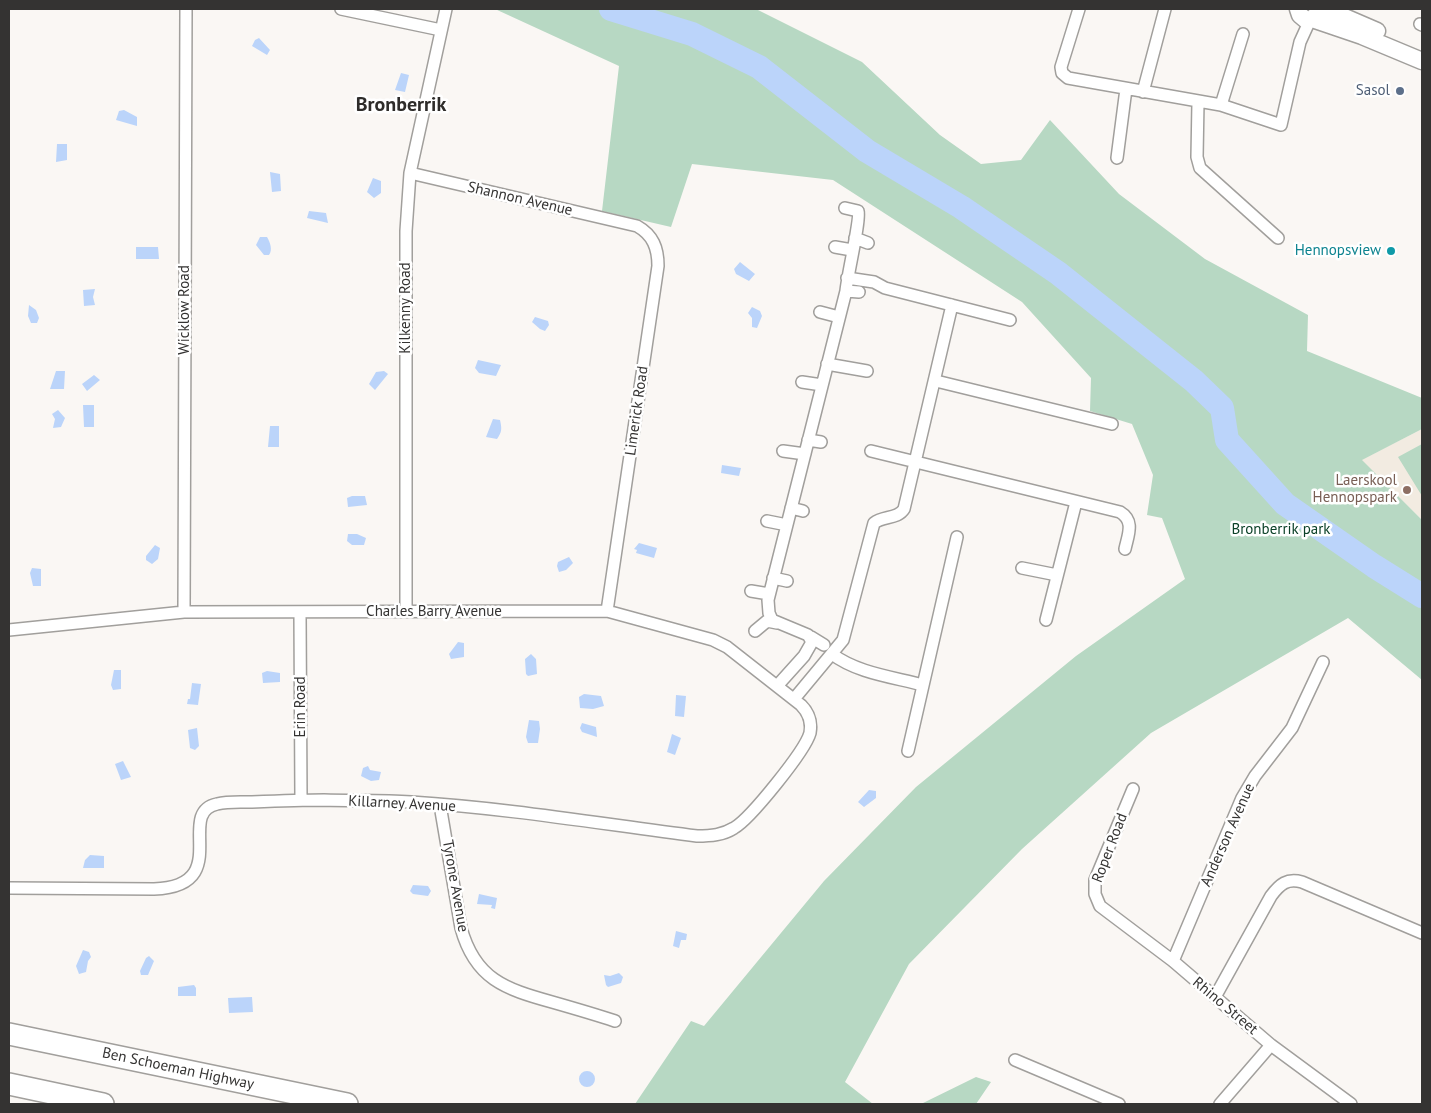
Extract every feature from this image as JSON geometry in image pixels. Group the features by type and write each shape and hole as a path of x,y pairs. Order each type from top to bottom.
{"highway":[{"name":"Ben Schoeman Highway","path":"9,1034 348,1104"},
{"path":"9,1084 103,1104"}],"street":[{"name":"Wicklow Road","path":"184,612 186,9"},
{"path":"341,9 441,30"},
{"name":"Kilkenny Road","path":"406,611 406,231 410,173 446,9"},
{"path":"1079,9 1061,66 1062,73 1068,78 1221,106 1282,125 1300,42 1304,13 1422,61"},
{"path":"1143,92 1165,9"},
{"path":"1326,9 1422,50"},
{"path":"1221,106 1243,34"},
{"path":"1117,158 1126,89"},
{"path":"1198,102 1197,157 1200,168 1278,238"},
{"name":"Shannon Avenue","path":"410,173 630,224"},
{"path":"777,623 769,613 769,594 808,440 837,349 839,317 846,291 852,250 860,216 858,211 845,208"},
{"name":"Limerick Road","path":"607,612 658,266 658,254 653,240 642,229 630,224"},
{"path":"855,238 868,242"},
{"path":"835,247 852,250"},
{"path":"847,278 874,282 885,288 1010,320"},
{"path":"846,291 859,292"},
{"path":"794,700 843,640 874,523 883,518 902,513 936,381 952,305"},
{"path":"820,312 839,317"},
{"path":"802,382 828,375 867,371"},
{"path":"936,381 1112,424"},
{"path":"808,440 821,442"},
{"path":"783,451 805,454"},
{"path":"870,451 1125,515 1130,524 1125,549"},
{"path":"1046,620 1076,502"},
{"path":"791,508 803,511"},
{"path":"767,521 787,525"},
{"path":"908,751 957,537"},
{"path":"1022,568 1057,575"},
{"path":"774,578 787,581"},
{"path":"751,591 769,594"},
{"name":"Charles Barry Avenue","path":"9,630 184,612 300,614 406,611 607,612 713,640 727,647 794,700 808,714 811,725 809,736"},
{"name":"Erin Road","path":"300,614 301,800"},
{"path":"755,631 767,621 777,623 824,645"},
{"path":"777,686 804,656 812,642 811,638"},
{"path":"834,652 842,662 858,668 923,685"},
{"name":"Anderson Avenue","path":"1173,961 1242,798 1255,776 1292,728 1323,662"},
{"name":"Killarney Avenue","path":"9,888 154,889 177,887 191,878 196,872 200,854 200,824 202,816 211,806 225,803 301,800 410,802 698,836 717,835 733,829 747,819 809,736"},
{"name":"Roper Road","path":"1100,906 1095,894 1095,880 1133,790"},
{"name":"Tyrone Avenue","path":"440,805 461,928 465,944 476,963 488,976 507,988 615,1021"},
{"path":"1215,997 1270,896 1277,888 1289,881 1302,882 1422,933"},
{"name":"Rhino Street","path":"1100,906 1173,961 1271,1045 1351,1104"},
{"path":"1220,1104 1271,1045"},
{"path":"1015,1060 1119,1104"}],"shaded area":[{"name":"Laerskool Hennopspark","path":"1422,429 1422,520 1361,460"}],"green space":[{"name":"Bronberrik park","path":"495,9 756,9 862,62 940,135 981,164 1021,160 1050,120 1119,194 1205,259 1308,315 1307,351 1422,398 1422,429 1362,460 1422,520 1422,680 1348,618 1151,733 1022,849 909,964 845,1082 873,1104 635,1104 691,1021 704,1026 824,881 916,787 1076,656 1185,579 1162,518 1147,515 1153,475 1132,424 1090,411 1091,378 1022,302 833,180 692,164 671,227 602,211 619,66"},
{"path":"1422,444 1422,496 1398,457"},
{"path":"976,1077 991,1082 976,1104 921,1104"}],"water":[{"path":"259,38 270,50 267,55 252,46 255,40"},
{"path":"401,73 409,75 405,92 395,90"},
{"path":"124,110 137,117 137,126 116,120 119,111"},
{"path":"57,144 67,144 67,160 56,162"},
{"path":"270,172 280,174 281,191 272,192"},
{"path":"373,178 381,181 381,193 374,198 367,192"},
{"path":"309,211 326,213 328,223 307,218"},
{"path":"260,237 267,237 268,239 271,248 269,255 264,255 256,245"},
{"path":"136,247 158,247 159,259 136,259"},
{"path":"740,262 755,274 749,281 736,274 734,269"},
{"path":"95,289 93,297 95,305 84,306 83,290"},
{"path":"29,305 36,310 39,318 37,323 31,323 28,316"},
{"path":"752,307 760,311 762,316 757,328 752,327 752,318 748,313"},
{"path":"535,317 548,321 549,325 545,331 532,322"},
{"path":"478,360 501,365 496,376 479,373 475,368"},
{"path":"56,371 65,371 64,389 50,389"},
{"path":"384,371 388,374 375,390 369,384 376,372"},
{"path":"94,375 100,380 87,391 82,384"},
{"path":"83,405 94,405 94,427 84,427"},
{"path":"58,410 65,418 61,427 53,428 55,419 52,414"},
{"path":"493,419 500,420 501,423 501,432 497,439 486,437"},
{"path":"270,426 279,426 279,447 268,447"},
{"path":"722,465 741,468 739,476 721,473"},
{"path":"365,496 367,505 348,507 347,498"},
{"path":"348,534 357,534 366,538 364,545 352,545 347,541"},
{"path":"639,543 657,548 654,558 636,553 637,550 634,549"},
{"path":"155,545 160,548 158,559 152,564 146,560 146,556"},
{"path":"569,557 573,563 566,570 559,572 558,562"},
{"path":"32,568 41,569 41,586 33,586 30,573"},
{"path":"458,642 464,643 464,657 451,659 449,654"},
{"path":"531,654 536,659 537,674 528,676 526,674 525,659"},
{"path":"114,670 121,670 121,689 113,690 111,685"},
{"path":"267,671 280,673 280,682 263,683 262,673"},
{"path":"192,683 201,684 198,705 187,704 188,699 190,699"},
{"path":"584,694 601,696 604,706 593,709 580,708 579,697"},
{"path":"676,695 686,696 684,717 675,716"},
{"path":"529,720 539,721 538,743 528,743 526,737"},
{"path":"582,723 596,727 597,737 582,732 580,728"},
{"path":"197,728 199,746 195,750 190,748 188,730"},
{"path":"672,734 681,738 675,755 667,752"},
{"path":"123,761 131,777 121,780 115,764"},
{"path":"368,766 370,770 381,772 379,780 371,781 361,776 363,768"},
{"path":"869,790 876,791 876,798 864,807 858,802"},
{"path":"90,855 104,856 104,868 83,868 85,860"},
{"path":"413,885 428,886 431,891 428,896 413,894 410,891"},
{"path":"479,894 497,898 495,909 491,908 492,905 477,904"},
{"path":"676,931 687,934 686,940 681,940 679,948 673,946"},
{"path":"83,950 89,952 91,957 88,961 86,972 79,974 76,966"},
{"path":"149,956 154,961 148,975 141,975 140,971 146,958"},
{"path":"619,973 623,977 621,983 608,987 604,975 610,976"},
{"path":"194,985 196,996 178,996 178,987"},
{"path":"252,997 253,1012 229,1013 228,998"},
{"path":"587,1071 595,1079 587,1087 579,1079"}],"waterway":[{"path":"611,9 692,34 759,67 867,151 961,207 1058,273 1194,381 1222,408 1227,440 1285,504 1374,566 1422,596"}],"place":[{"name":"Sasol","path":"1400,91"},
{"name":"Hennopsview","path":"1391,251"},
{"name":"Laerskool Hennopspark","path":"1407,490"}],"district":[{"name":"Bronberrik","path":"401,105"}]}
